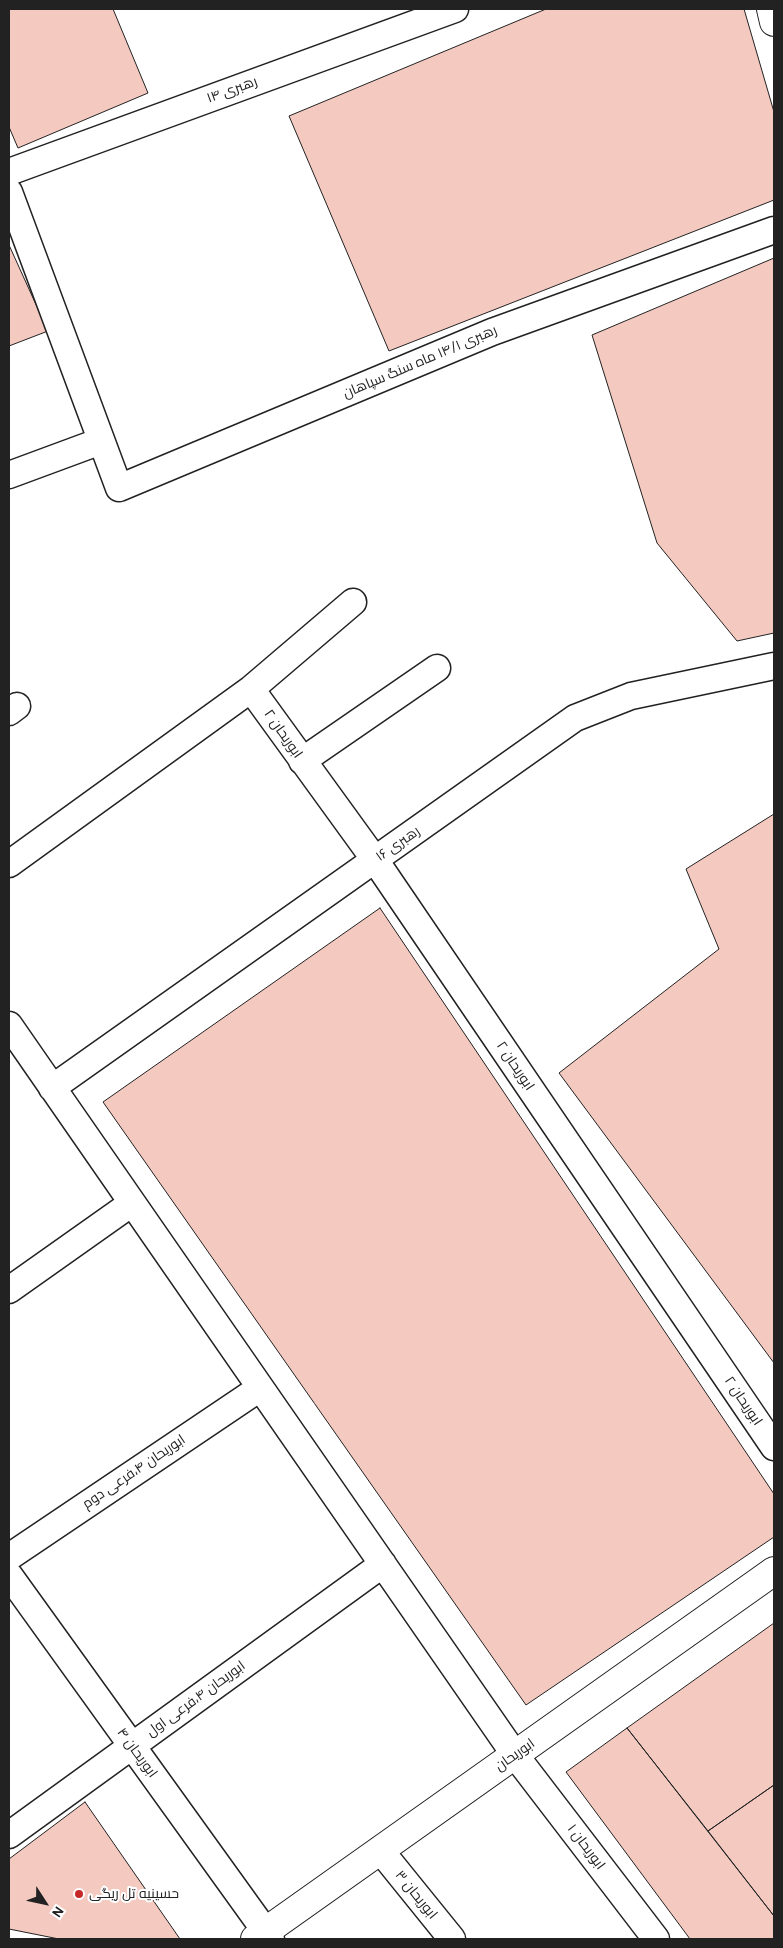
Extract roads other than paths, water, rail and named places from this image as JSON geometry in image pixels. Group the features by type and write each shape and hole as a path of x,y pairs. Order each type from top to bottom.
{"street":[{"name":"رهبری ۱۴","path":"9,172 455,9"},
{"path":"771,9 774,22"},
{"name":"رهبری ۱۴/۱ ماه سنگ سپاهان","path":"9,192 119,488 492,332 774,230"},
{"path":"9,475 101,440"},
{"path":"9,864 251,689 353,602"},
{"name":"رهبری ۱۶","path":"52,1088 575,718 631,696 774,666"},
{"path":"302,761 437,668"},
{"name":"ابوریحان ۲","path":"251,689 374,860 774,1447"},
{"name":"ابوریحان ۱","path":"10,1029 515,1755 656,1939"},
{"path":"9,1290 132,1203"},
{"name":"ابوریحان ۴،فرعی دوم","path":"9,1556 260,1388"},
{"name":"ابوریحان ۴،فرعی اول","path":"9,1835 383,1564"},
{"name":"ابوریحان","path":"264,1937 380,1850 774,1571"},
{"name":"ابوریحان ۴","path":"9,1575 264,1937"},
{"name":"ابوریحان ۳","path":"380,1850 452,1939"}],"place":[{"name":"حسینیه تل ریگی","path":"79,1894"}]}
